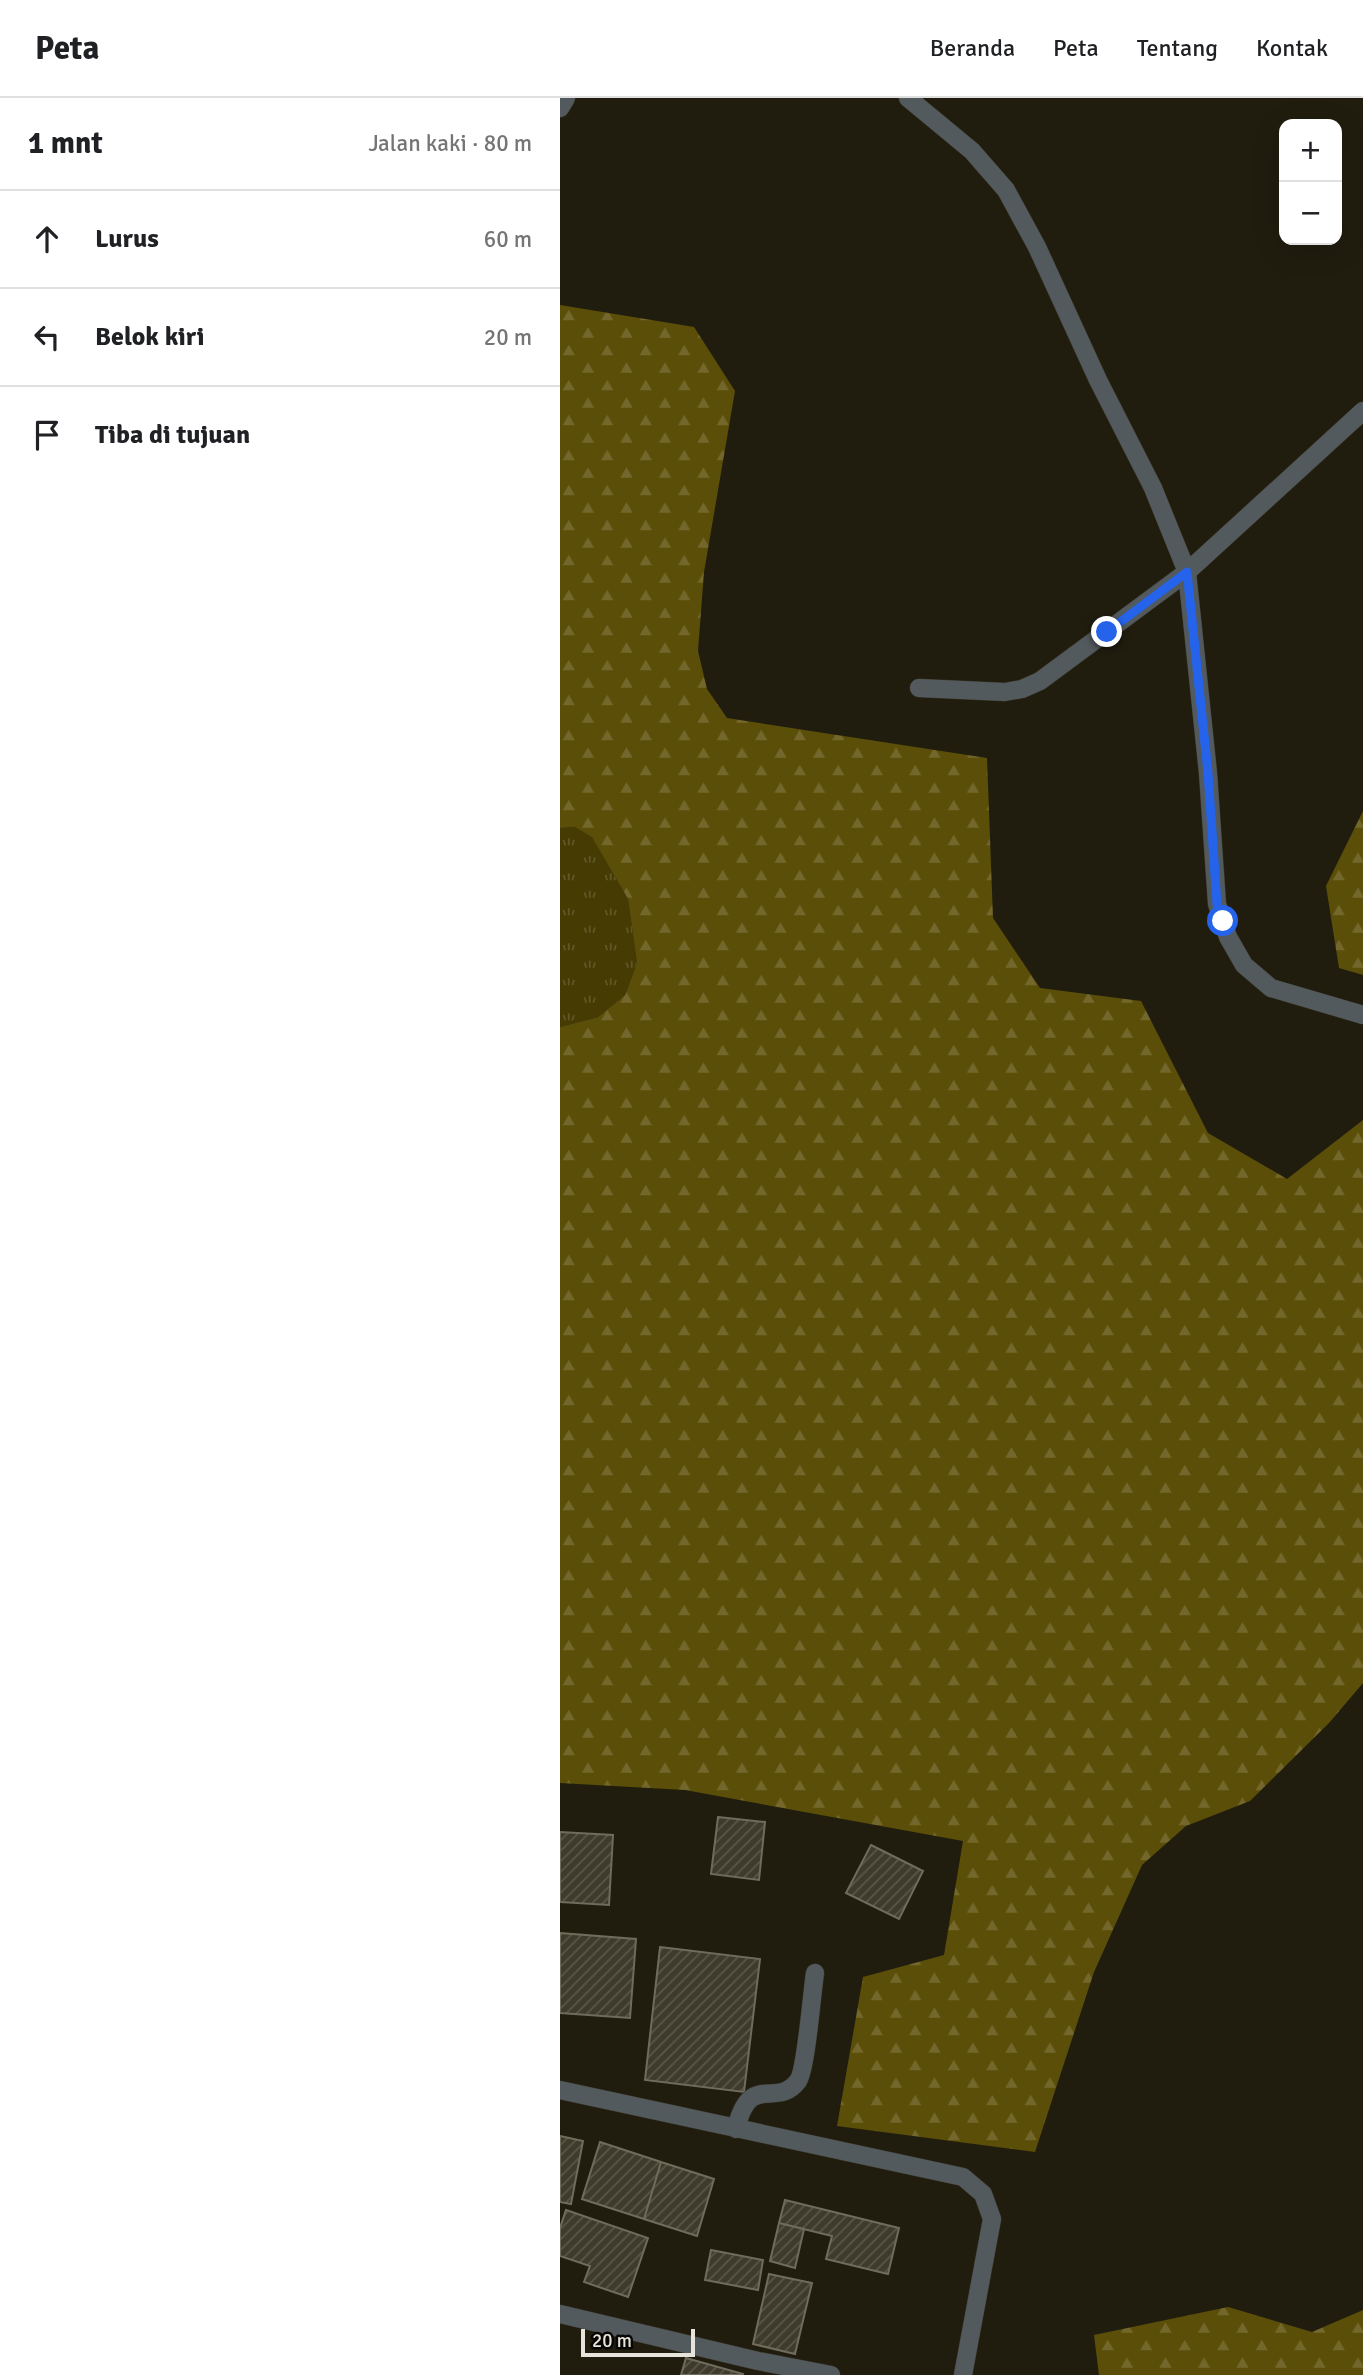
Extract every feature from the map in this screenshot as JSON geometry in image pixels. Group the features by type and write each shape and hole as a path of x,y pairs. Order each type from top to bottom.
{"street":[{"path":"560,108 566,98"},
{"path":"908,98 972,151 1006,190 1037,247 1098,380 1153,488 1187,572 1208,773 1217,904 1228,937 1244,965 1271,988 1363,1015"},
{"path":"919,688 1005,692 1022,690 1040,681 1187,572 1363,411"},
{"path":"736,2129 740,2110 753,2095 791,2088 802,2074 814,1973"},
{"path":"560,2090 962,2177 983,2194 992,2218 964,2375"},
{"path":"560,2314 758,2361 831,2375"}],"green space":[{"path":"560,305 694,327 735,391 704,572 698,651 707,689 727,718 987,758 993,918 1040,988 1141,1001 1208,1133 1287,1179 1363,1120 1363,1683 1329,1723 1250,1801 1186,1826 1142,1865 1094,1972 1035,2152 837,2126 863,1977 944,1955 963,1841 685,1790 560,1783 560,1027 598,1017 625,995 637,963 628,899 592,837 575,827 560,828"},
{"path":"1363,811 1363,975 1339,968 1326,886"},
{"path":"575,827 592,836 628,899 637,963 625,995 598,1017 560,1027 560,828"},
{"path":"1228,2307 1312,2332 1363,2310 1363,2375 1099,2375 1094,2335"}],"building":[{"path":"718,1817 765,1822 759,1880 711,1874"},
{"path":"560,1832 613,1835 609,1905 560,1902"},
{"path":"871,1845 923,1871 899,1919 846,1893"},
{"path":"560,1933 636,1939 630,2018 560,2013"},
{"path":"660,1947 760,1959 744,2092 645,2080"},
{"path":"560,2136 583,2141 571,2204 560,2202"},
{"path":"600,2142 661,2162 644,2219 582,2199"},
{"path":"661,2162 714,2179 697,2236 644,2219"},
{"path":"785,2200 899,2228 888,2274 826,2259 832,2236 779,2223"},
{"path":"566,2210 648,2238 628,2297 584,2282 590,2266 560,2256 560,2228"},
{"path":"779,2223 804,2229 795,2268 770,2261"},
{"path":"711,2250 763,2260 758,2290 705,2280"},
{"path":"769,2274 812,2283 795,2354 753,2344"},
{"path":"686,2358 743,2374 743,2375 681,2375"}],"route":[{"path":"1107,632 1187,572 1208,773 1217,904 1223,921"}]}
